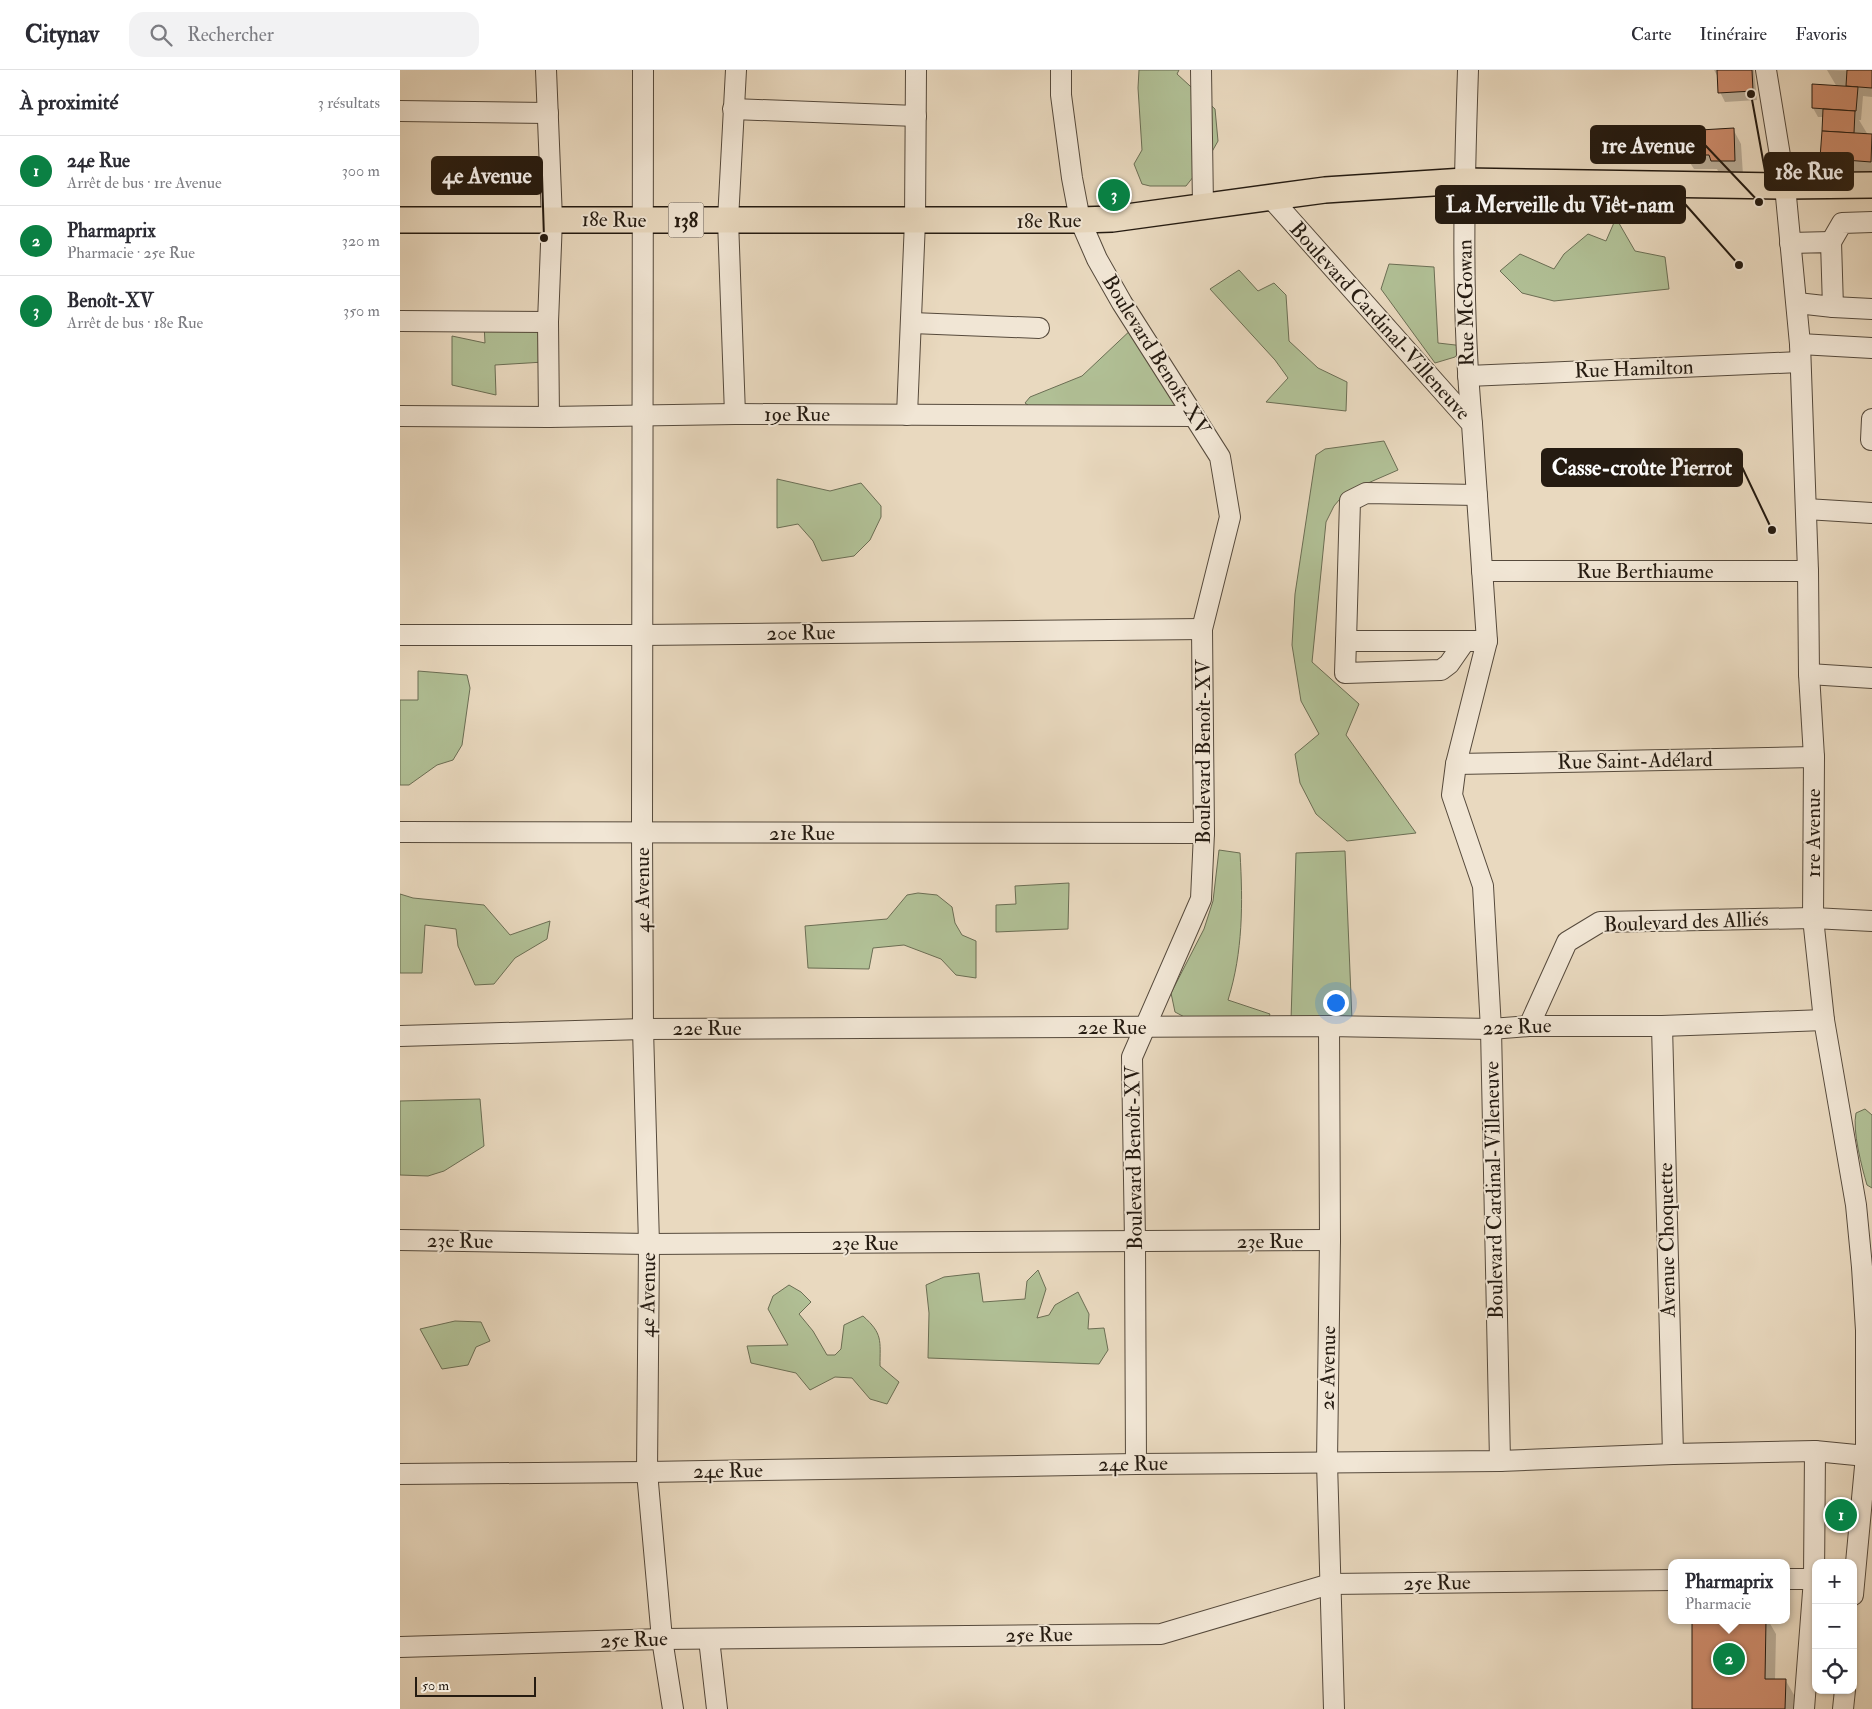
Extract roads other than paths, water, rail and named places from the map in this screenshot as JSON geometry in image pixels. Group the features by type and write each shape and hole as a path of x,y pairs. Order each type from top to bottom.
{"main road":[{"name":"18e Rue","path":"400,220 1080,220 1112,219 1325,190 1464,181 1785,186"},
{"name":"138","path":"1785,186 1872,185"}],"street":[{"path":"546,70 552,219 548,322 549,417"},
{"name":"4e Avenue","path":"643,70 642,832 643,1029 649,1244 647,1472 662,1639 673,1709"},
{"path":"735,414 728,220 736,70"},
{"path":"907,415 915,221 916,70"},
{"name":"Boulevard Benoît-XV","path":"1061,70 1062,104 1080,220 1097,259 1118,296 1220,457 1230,517 1202,629 1204,833 1201,899 1132,1057 1136,1464"},
{"path":"1201,70 1203,206"},
{"path":"1464,181 1468,70"},
{"name":"1re Avenue","path":"1766,70 1785,186 1800,353 1808,571 1809,674 1814,758 1813,918 1824,1020 1856,1205 1866,1330 1868,1451 1857,1559"},
{"path":"733,109 916,116"},
{"path":"400,111 548,113"},
{"name":"Rue McGowan","path":"1464,181 1468,376 1472,424"},
{"name":"Boulevard Cardinal-Villeneuve","path":"1270,198 1472,424 1487,641 1456,764 1452,795 1484,886 1491,1029 1500,1461"},
{"path":"1833,306 1831,242 1842,223 1872,222"},
{"path":"1790,243 1831,242"},
{"path":"1797,303 1872,309"},
{"path":"400,321 548,322"},
{"path":"912,323 1039,328"},
{"name":"Rue Hamilton","path":"1468,376 1872,348"},
{"name":"19e Rue","path":"400,416 549,417 735,414 1194,416"},
{"path":"1871,440 1872,419"},
{"path":"1465,641 1449,664 1441,670 1345,673 1350,501 1366,493 1477,495"},
{"path":"1806,509 1872,513"},
{"name":"Rue Berthiaume","path":"1482,571 1808,571"},
{"name":"20e Rue","path":"400,635 642,635 1202,629"},
{"path":"1346,641 1487,641"},
{"path":"1809,674 1872,678"},
{"name":"Rue Saint-Adélard","path":"1456,764 1814,758"},
{"name":"21e Rue","path":"400,832 1204,833"},
{"name":"Boulevard des Alliés","path":"1529,1026 1567,942 1600,922 1813,918 1872,922"},
{"name":"22e Rue","path":"400,1036 643,1029 1329,1026 1491,1029 1529,1026 1662,1026 1824,1020"},
{"name":"2e Avenue","path":"1329,1026 1330,1240 1327,1462 1334,1709"},
{"name":"Avenue Choquette","path":"1662,1026 1672,1454"},
{"name":"23e Rue","path":"400,1240 649,1244 1330,1240"},
{"path":"1814,1559 1815,1451"},
{"name":"24e Rue","path":"400,1474 1500,1461 1672,1454 1868,1451"},
{"path":"1790,1579 1812,1578"},
{"name":"25e Rue","path":"400,1647 662,1639 1161,1634 1330,1584 1668,1580"},
{"path":"1804,1709 1812,1604"},
{"path":"709,1639 717,1709"},
{"path":"1843,1709 1845,1694"}],"place":[{"name":"18e Rue","path":"1751,94"},
{"name":"Benoît-XV","path":"1114,195"},
{"name":"1re Avenue","path":"1759,202"},
{"name":"4e Avenue","path":"544,238"},
{"name":"La Merveille du Viêt-nam","path":"1739,265"},
{"name":"Casse-croûte Pierrot","path":"1772,530"},
{"name":"24e Rue","path":"1841,1515"},
{"name":"Pharmaprix","path":"1729,1659"}]}
